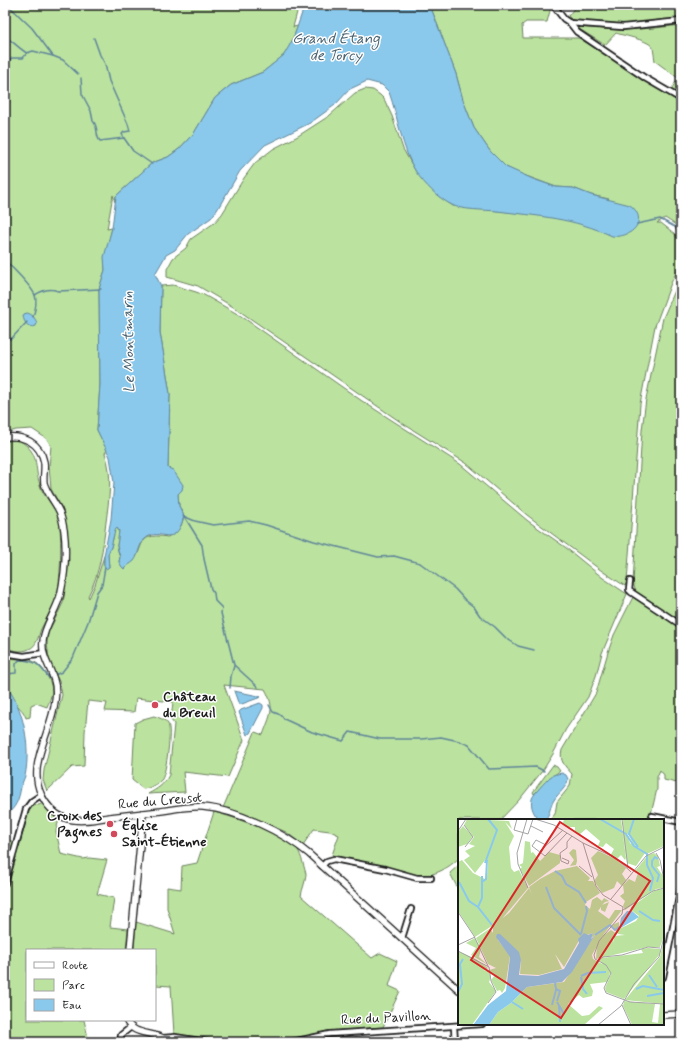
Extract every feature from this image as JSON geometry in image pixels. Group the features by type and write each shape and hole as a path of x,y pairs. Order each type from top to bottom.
{"street":[{"path":"553,5 577,32 645,78 681,99"},
{"path":"570,23 619,27 681,21"},
{"name":"Rue du Creusot","path":"5,437 23,437 33,442 40,451 44,462 44,483 60,512 64,526 65,543 63,582 58,602 44,635 44,653 53,677 56,699 37,773 41,795 55,813 66,819 90,820 190,807 201,807 220,810 263,826 284,836 305,850 458,989"},
{"path":"630,581 629,588 631,592 681,625"},
{"path":"5,653 24,656 44,653"},
{"path":"5,883 26,808 32,801 41,795"},
{"path":"130,949 143,813"},
{"path":"651,819 652,816 681,822"},
{"path":"322,866 327,861 339,860 385,869 417,878 430,878"},
{"path":"664,972 681,888"},
{"path":"402,938 411,909"},
{"path":"675,917 681,918"},
{"path":"664,1015 681,1014"},
{"path":"127,1021 131,1027 139,1032 158,1036 169,1042"},
{"name":"Rue du Pavillon","path":"292,1042 334,1033 473,1025"},
{"path":"120,1042 121,1035 131,1027"},
{"path":"454,1027 455,1042"},
{"path":"163,1038 207,1042"}],"green space":[{"path":"5,5 299,5 293,27 298,26 289,48 284,55 263,72 231,85 215,98 194,133 179,149 168,157 152,163 116,196 115,202 113,195 107,229 112,228 105,257 105,270 99,289 100,384 97,430 107,450 105,453 109,470 110,487 102,551 98,569 88,596 89,598 95,585 104,556 104,566 109,567 108,554 115,530 117,528 119,534 117,545 120,558 119,562 128,564 134,559 144,540 149,537 156,536 168,537 181,526 184,516 179,506 178,494 182,490 168,468 170,394 160,332 161,286 173,285 204,295 241,316 362,401 460,464 528,521 565,547 603,578 627,594 602,653 596,676 588,697 566,729 543,770 519,800 501,819 458,819 458,859 441,871 420,876 338,857 332,855 339,835 330,831 314,829 303,845 286,832 240,813 223,808 255,732 263,735 268,722 271,707 265,689 224,685 244,740 228,777 183,772 185,792 148,794 163,784 169,775 174,724 171,720 173,702 136,698 134,712 105,711 107,703 88,701 84,766 72,767 47,791 43,780 44,770 62,695 60,683 49,659 47,643 48,633 63,603 69,561 65,521 62,508 51,489 49,467 51,446 47,439 32,429 16,430 5,433 5,117 10,100 5,100"},
{"path":"430,5 550,5 551,7 547,22 526,22 522,25 523,38 579,38 681,102 681,231 679,227 665,218 657,223 661,223 675,234 681,245 681,263 671,283 655,326 640,404 627,582 625,586 602,571 527,515 466,463 402,423 235,308 198,286 167,277 167,269 173,258 186,248 191,239 214,223 222,214 255,163 273,149 298,136 329,116 355,93 365,89 373,90 384,99 392,116 403,149 416,172 437,195 453,206 555,217 576,222 609,199 591,195 573,188 556,187 518,173 506,167 490,151 474,128 463,100 456,74"},
{"path":"577,5 681,5 681,19 662,22 617,25 572,20 568,16"},
{"path":"681,25 681,96 671,90 678,78 655,61 653,48 651,45 616,33 605,45 576,27 621,30"},
{"path":"681,277 681,621 636,592 633,583 642,430 646,399 663,318"},
{"path":"19,440 31,450 35,460 42,490 59,519 61,547 59,583 56,599 41,629 36,643 32,648 20,651 5,648 5,627 7,620 5,618 5,457 7,441"},
{"path":"633,597 681,628 681,784 664,780 664,775 660,770 657,777 657,789 651,814 649,814 648,819 551,819 555,814 557,802 570,786 572,774 562,760 562,750 596,693 614,635"},
{"path":"5,657 30,660 42,668 46,673 52,687 52,694 47,707 36,703 31,705 30,717 26,718 5,685"},
{"path":"154,716 164,720 168,724 169,742 167,761 162,779 154,786 143,789 132,780 135,723"},
{"path":"553,765 560,771 551,777 534,794 533,792"},
{"path":"43,803 59,819 56,831 61,854 83,859 89,858 107,860 97,894 114,898 110,927 128,929 126,949 26,949 26,1021 84,1021 89,1042 5,1042 5,890 10,879 29,811 33,804 39,805"},
{"path":"214,812 259,827 273,833 293,845 299,852 306,874 301,896 372,958 380,953 397,961 389,986 400,991 383,1027 327,1031 283,1042 228,1042 174,1034 171,986 156,985 156,949 134,949 136,922 175,934 167,908 167,887 181,889 182,866 197,863"},
{"path":"5,841 14,841 5,870"},
{"path":"458,866 458,889 450,873"}],"water":[{"name":"Grand Étang de Torcy","path":"303,5 430,5 456,74 463,100 474,128 490,151 506,167 533,179 556,187 573,188 591,195 630,205 636,211 638,222 636,227 626,235 612,236 569,221 541,216 456,207 432,191 416,172 407,154 389,92 382,85 367,81 350,89 335,105 310,123 265,145 240,171 211,218 188,234 175,250 166,255 155,274 161,286 160,332 170,394 168,468 173,470 183,485 182,490 178,494 179,506 184,516 176,533 167,536 151,535 145,539 141,544 134,561 124,569 119,562 120,557 117,546 119,531 117,528 115,530 108,554 109,567 106,569 104,566 104,556 111,519 114,483 110,457 97,430 100,384 99,289 105,270 104,257 112,228 116,196 152,163 168,157 179,149 194,133 215,98 231,85 263,72 284,55 293,39 303,10"},
{"path":"27,313 34,318 37,323 36,326 31,327 24,321 23,316"},
{"path":"5,685 12,694 21,716 26,740 27,765 18,800 12,810 5,815"},
{"path":"234,691 259,696 261,697 239,705"},
{"path":"260,703 263,705 263,708 250,733 247,735 239,712"},
{"path":"562,773 566,775 568,779 566,785 554,800 546,819 538,819 532,808 533,797 551,776"}],"waterway":[{"path":"8,5 32,28 53,56"},
{"path":"5,36 27,53"},
{"path":"94,38 105,64 109,81 128,124 130,131 122,134 124,138"},
{"path":"5,64 12,58 23,58 27,53 33,51 63,60 78,74"},
{"path":"81,78 82,94 91,111 100,141 124,138 133,151 152,164"},
{"path":"637,224 660,219 675,227 681,238"},
{"path":"5,260 25,281 36,297 33,317"},
{"path":"35,295 49,290 101,289"},
{"path":"5,341 12,338 27,322"},
{"path":"183,516 195,521 213,525 249,521 314,541 378,557 394,556 420,563 455,589 474,607 480,616 495,627 506,638 518,646 534,650"},
{"path":"184,516 202,545 211,589 214,593 215,601 222,608 221,613 234,665 258,687"},
{"name":"Le Montmarin","path":"54,675 62,672 73,658 88,622 97,592 102,585 105,567"},
{"name":"Le Montmarin","path":"5,679 7,674 16,673 16,664 19,660 25,660 37,664 49,678 50,677"},
{"path":"230,688 234,666"},
{"path":"269,705 273,712 281,715 284,719 312,732 343,741 350,732 380,739 421,739 441,737 469,745 489,769 536,767 544,771"}],"place":[{"name":"Château du Breuil","path":"155,705"},
{"name":"Croix des Pagnes","path":"110,824"},
{"name":"Église Saint-Étienne","path":"114,834"}]}
